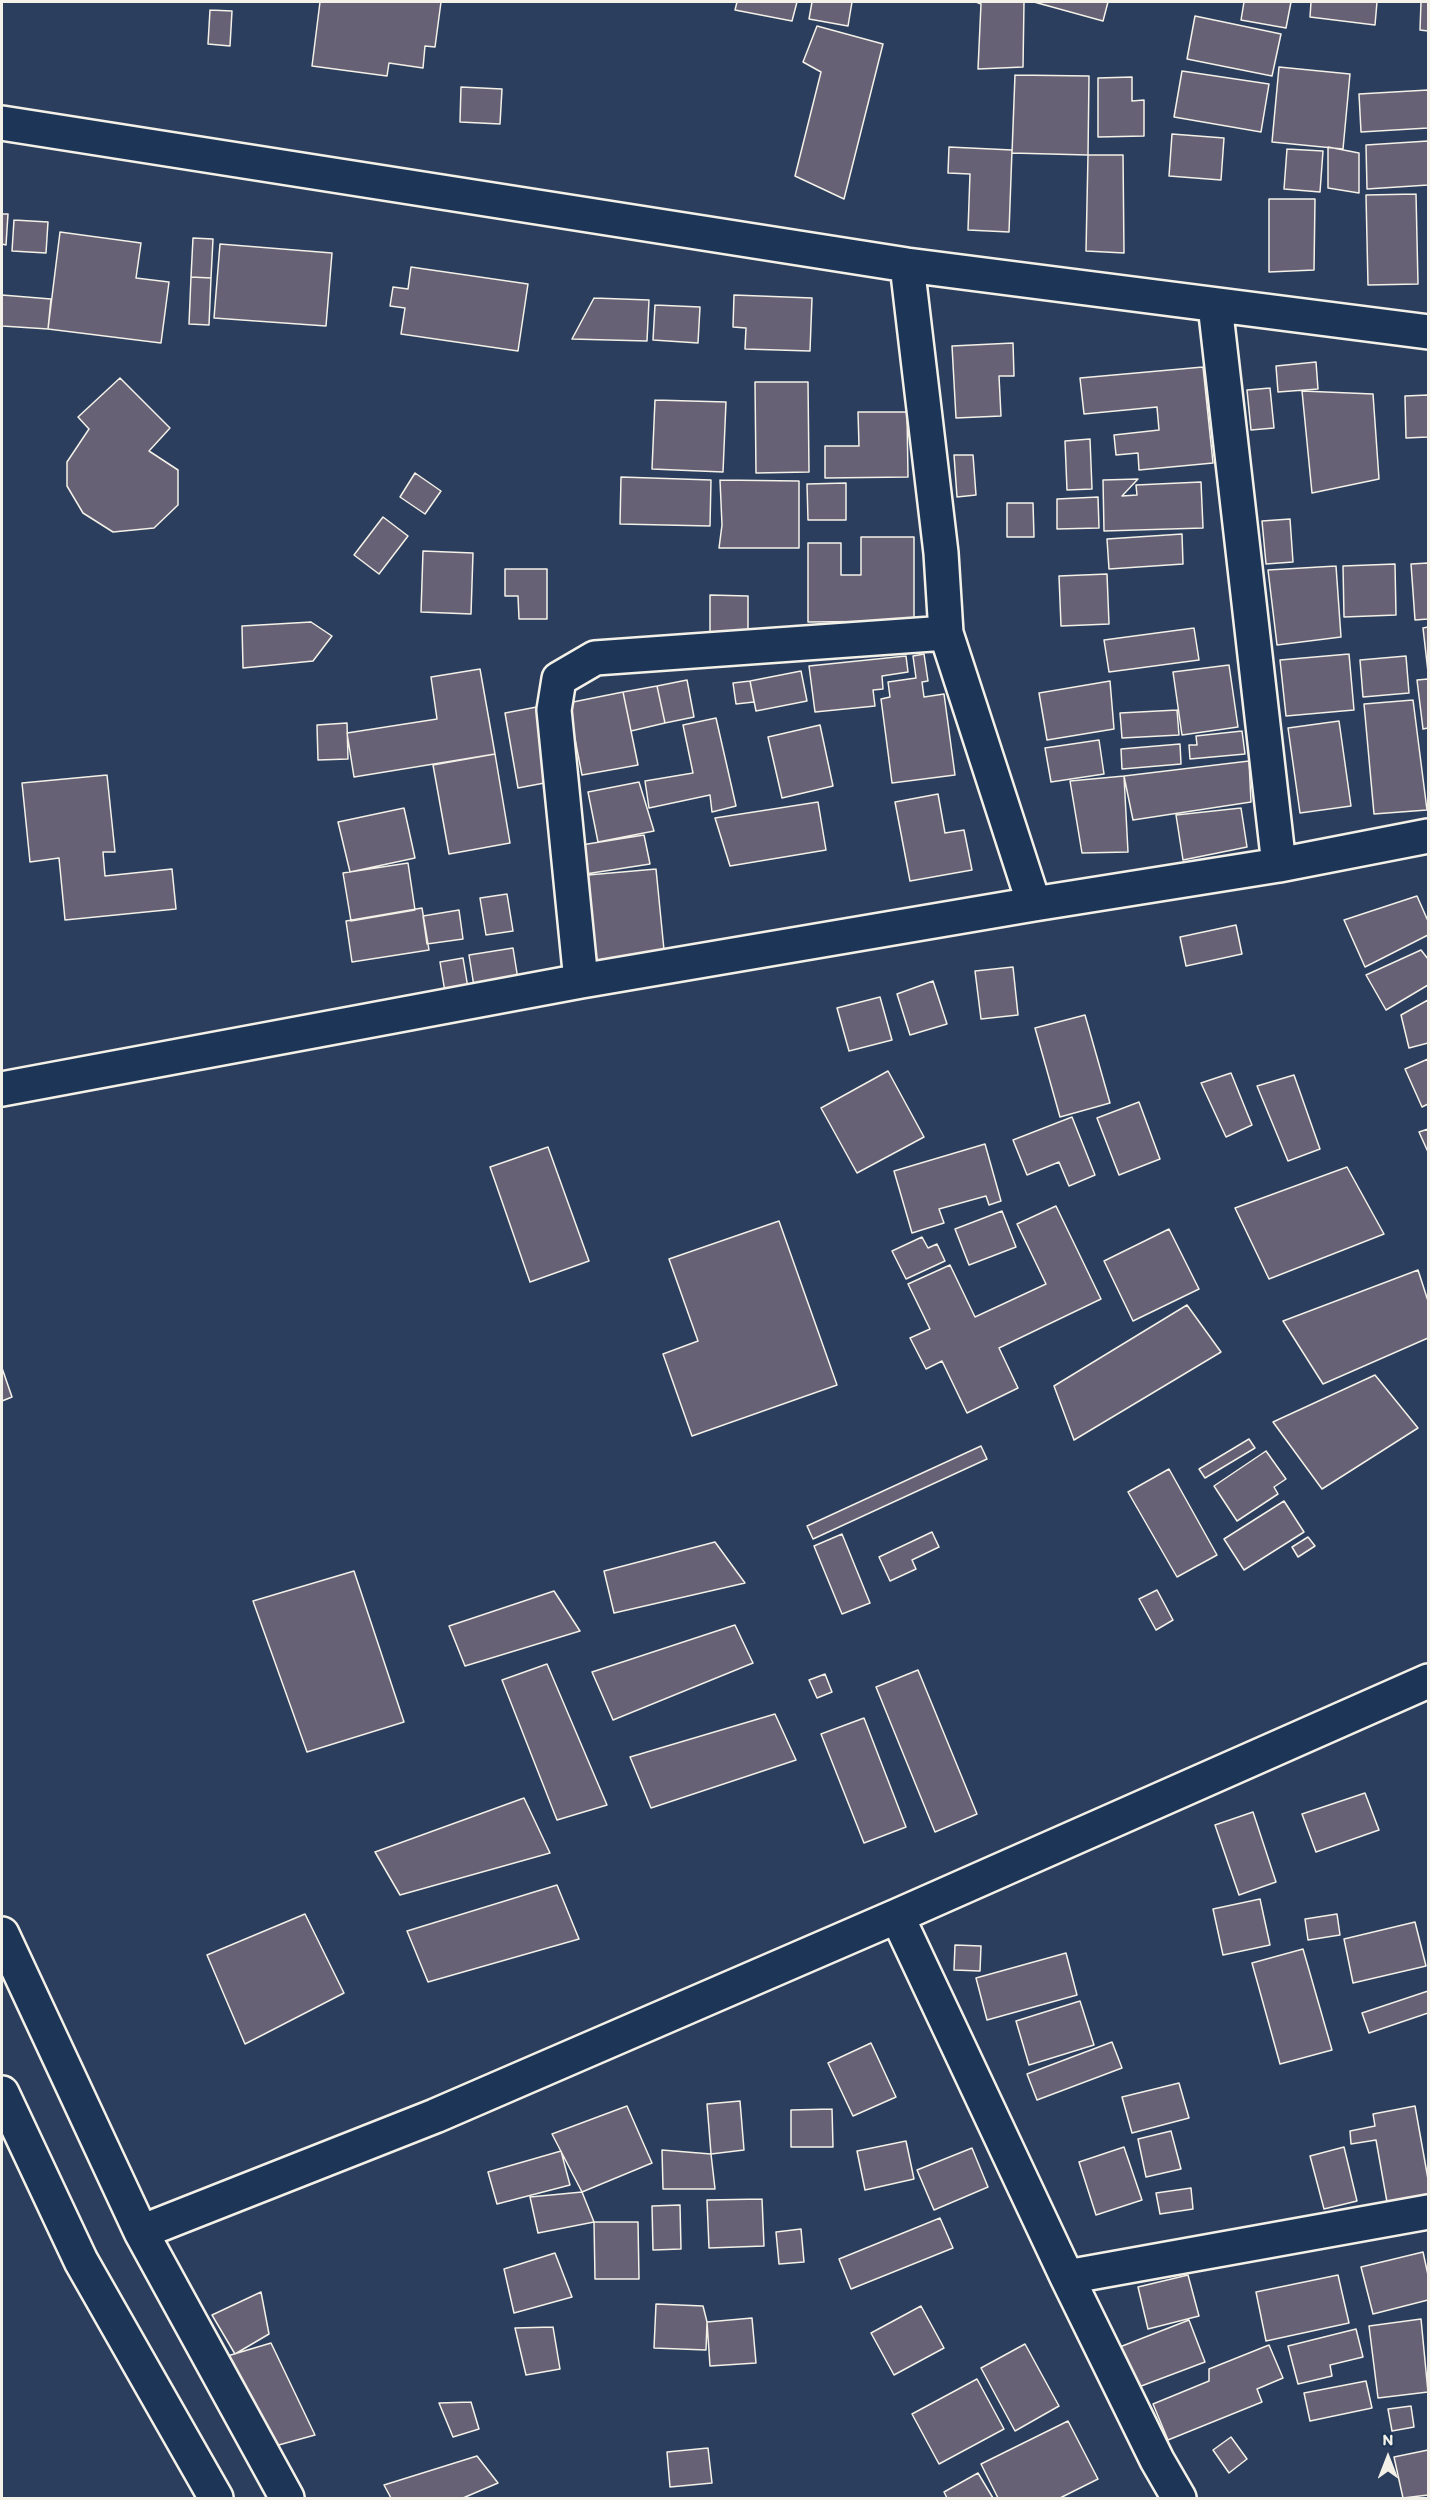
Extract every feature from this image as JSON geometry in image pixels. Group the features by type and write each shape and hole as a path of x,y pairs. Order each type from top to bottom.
{"street":[{"path":"2,123 907,265 1428,332"},
{"path":"907,265 941,554 946,633 1034,904"},
{"path":"1215,305 1279,865"},
{"path":"581,981 554,710 559,679 595,658 946,633"},
{"path":"2,1089 581,981 1279,865 1428,836"},
{"path":"141,2232 435,2116 897,1916 1428,1681"},
{"path":"897,1916 1067,2277 1157,2460 1179,2499"},
{"path":"2,1934 141,2232 287,2499"},
{"path":"2,2093 81,2261 216,2499"},
{"path":"1067,2277 1428,2212"}],"building":[{"path":"320,2 441,2 435,47 425,46 423,68 389,63 387,76 312,66"},
{"path":"737,2 797,2 792,21 735,10"},
{"path":"812,2 852,2 848,26 809,19"},
{"path":"976,2 1024,2 1023,67 978,69 981,4"},
{"path":"1034,2 1108,2 1103,21"},
{"path":"1244,2 1291,2 1286,28 1241,20"},
{"path":"1311,2 1377,2 1375,25 1310,17"},
{"path":"1421,2 1428,2 1428,31 1420,30"},
{"path":"210,10 232,11 230,46 208,44"},
{"path":"1195,16 1281,34 1272,76 1187,59"},
{"path":"817,26 883,44 844,199 795,176 821,72 803,62"},
{"path":"1279,67 1350,74 1343,149 1272,142"},
{"path":"1182,71 1269,84 1261,132 1174,117"},
{"path":"1015,75 1089,76 1088,155 1012,153"},
{"path":"1132,77 1132,101 1144,100 1144,136 1098,137 1098,78"},
{"path":"461,87 502,89 500,124 460,122"},
{"path":"1428,90 1428,128 1361,132 1359,94"},
{"path":"1172,134 1224,138 1221,180 1169,176"},
{"path":"1428,141 1428,185 1367,189 1366,145"},
{"path":"949,147 1012,150 1009,232 968,230 970,174 948,173"},
{"path":"1328,147 1359,153 1359,193 1328,188"},
{"path":"1287,149 1323,151 1320,192 1284,189"},
{"path":"1088,155 1123,155 1124,253 1086,251"},
{"path":"1416,194 1418,284 1368,285 1366,195"},
{"path":"1269,199 1315,199 1314,270 1269,272"},
{"path":"2,214 8,214 6,245 2,244"},
{"path":"14,220 48,222 46,253 12,251"},
{"path":"60,232 141,243 136,278 169,282 161,343 48,329"},
{"path":"193,238 213,239 211,278 191,277"},
{"path":"220,244 332,253 326,326 214,318"},
{"path":"411,267 528,284 518,351 401,334 405,308 390,306 393,287 408,289"},
{"path":"191,277 211,278 209,325 189,324"},
{"path":"2,295 51,299 48,329 2,326"},
{"path":"734,295 812,298 810,351 745,349 746,328 733,327"},
{"path":"594,298 649,300 647,341 572,339"},
{"path":"655,305 700,307 698,343 653,340"},
{"path":"1013,343 1014,376 999,376 1001,416 956,418 952,346"},
{"path":"1316,362 1318,389 1278,392 1276,366"},
{"path":"1203,367 1213,463 1139,470 1138,453 1116,455 1114,435 1159,430 1157,407 1084,414 1080,378"},
{"path":"120,378 170,428 149,451 178,470 178,505 154,528 113,532 83,513 67,486 67,462 89,429 78,417"},
{"path":"755,382 808,382 809,472 756,473"},
{"path":"1270,388 1274,428 1251,430 1247,390"},
{"path":"1302,391 1373,394 1379,479 1312,493"},
{"path":"1428,395 1428,437 1406,438 1405,396"},
{"path":"655,400 726,402 723,472 652,469"},
{"path":"858,412 907,412 908,477 825,478 825,446 859,446"},
{"path":"1090,439 1092,489 1067,490 1065,441"},
{"path":"954,455 973,455 976,495 957,497"},
{"path":"415,473 441,491 425,514 400,497"},
{"path":"621,477 711,480 710,526 620,524"},
{"path":"1138,479 1122,496 1137,495 1136,485 1201,482 1203,528 1104,531 1103,480"},
{"path":"720,480 799,481 799,548 719,548 722,525"},
{"path":"846,483 846,520 808,520 807,484"},
{"path":"1098,497 1099,528 1057,529 1057,499"},
{"path":"1007,503 1033,503 1034,537 1007,537"},
{"path":"383,517 408,536 379,574 354,555"},
{"path":"1290,519 1293,562 1266,564 1262,521"},
{"path":"1182,534 1183,564 1109,569 1107,539"},
{"path":"861,537 914,537 914,621 808,622 808,543 841,543 841,575 861,575"},
{"path":"423,551 473,553 471,614 421,612"},
{"path":"1428,563 1428,619 1415,620 1411,564"},
{"path":"1395,564 1396,615 1344,617 1343,566"},
{"path":"1336,566 1341,637 1277,645 1268,570"},
{"path":"505,569 547,569 547,619 519,619 518,596 505,596"},
{"path":"1107,574 1109,624 1061,626 1059,576"},
{"path":"710,595 748,596 748,635 710,635"},
{"path":"311,622 332,636 313,661 243,668 242,626"},
{"path":"1428,627 1428,672 1423,628"},
{"path":"1194,628 1199,660 1109,672 1104,640"},
{"path":"924,654 928,681 922,682 924,697 944,694 955,775 892,783 881,699 890,697 888,682 916,678 913,656"},
{"path":"1349,654 1354,710 1286,716 1280,660"},
{"path":"906,656 908,672 882,676 883,689 873,690 875,706 815,712 809,666"},
{"path":"1406,656 1409,693 1363,697 1360,660"},
{"path":"1229,665 1238,727 1182,735 1173,672"},
{"path":"480,669 495,754 354,777 347,733 437,719 431,677"},
{"path":"801,671 807,701 756,711 750,681"},
{"path":"1428,679 1428,728 1423,729 1417,680"},
{"path":"687,680 694,717 665,723 657,686"},
{"path":"750,681 754,702 736,704 733,683"},
{"path":"1110,681 1114,729 1047,740 1039,693"},
{"path":"657,686 665,723 631,731 623,692"},
{"path":"623,692 638,765 582,775 568,703"},
{"path":"1413,700 1427,810 1374,814 1364,704"},
{"path":"542,706 555,781 518,788 505,713"},
{"path":"1177,710 1179,735 1122,738 1120,713"},
{"path":"716,718 736,806 712,812 710,795 649,808 645,781 693,773 683,725"},
{"path":"1339,721 1351,806 1300,813 1288,728"},
{"path":"347,723 348,759 318,760 317,725"},
{"path":"820,725 833,786 782,798 768,737"},
{"path":"1242,731 1245,754 1190,759 1189,745 1197,745 1196,736"},
{"path":"1099,740 1104,774 1051,782 1045,748"},
{"path":"1180,744 1181,764 1122,769 1121,749"},
{"path":"495,754 510,843 449,854 433,765"},
{"path":"1249,761 1251,802 1133,820 1124,776"},
{"path":"107,775 115,852 103,852 105,876 172,869 176,909 65,920 59,858 30,862 22,783"},
{"path":"1124,776 1128,852 1082,853 1070,781"},
{"path":"639,782 654,831 598,842 588,792"},
{"path":"938,794 945,833 964,830 972,870 910,881 895,802"},
{"path":"818,802 826,850 730,866 715,818"},
{"path":"404,808 415,858 350,872 338,822"},
{"path":"1241,808 1247,847 1183,860 1176,815"},
{"path":"644,835 650,864 579,875 575,846"},
{"path":"408,863 415,910 351,921 343,873"},
{"path":"656,869 665,960 596,967 588,875"},
{"path":"507,894 513,931 486,935 480,898"},
{"path":"1417,896 1428,921 1428,935 1365,967 1344,920"},
{"path":"422,908 429,950 352,962 346,921"},
{"path":"459,910 463,939 427,944 423,916"},
{"path":"1236,925 1242,954 1186,966 1180,937"},
{"path":"513,948 519,986 475,993 469,955"},
{"path":"1421,950 1428,959 1428,985 1386,1010 1366,975"},
{"path":"463,958 469,994 446,998 440,962"},
{"path":"1013,967 1018,1015 981,1019 975,971"},
{"path":"933,981 947,1024 910,1035 897,994"},
{"path":"880,997 892,1040 849,1051 837,1008"},
{"path":"1428,1000 1428,1043 1409,1048 1401,1015"},
{"path":"1085,1015 1110,1103 1060,1117 1035,1028"},
{"path":"1428,1059 1428,1104 1422,1107 1405,1069"},
{"path":"888,1071 924,1137 857,1173 821,1108"},
{"path":"1231,1073 1252,1125 1226,1137 1201,1083"},
{"path":"1294,1075 1320,1149 1288,1161 1257,1086"},
{"path":"1139,1102 1160,1159 1119,1175 1097,1118"},
{"path":"1072,1117 1095,1175 1069,1186 1059,1162 1027,1175 1013,1140"},
{"path":"1428,1129 1428,1152 1419,1132"},
{"path":"985,1144 1001,1201 989,1205 986,1196 939,1209 944,1223 912,1233 894,1171"},
{"path":"548,1147 589,1261 530,1282 490,1167"},
{"path":"1347,1167 1384,1234 1269,1279 1235,1208"},
{"path":"1056,1206 1101,1299 999,1348 1018,1388 967,1413 942,1361 926,1369 910,1338 930,1329 908,1284 950,1265 975,1317 1046,1284 1017,1224"},
{"path":"1002,1211 1016,1247 969,1265 955,1229"},
{"path":"779,1221 837,1385 692,1436 663,1354 698,1341 669,1259"},
{"path":"1169,1229 1199,1289 1133,1321 1104,1261"},
{"path":"922,1237 928,1248 937,1244 945,1261 906,1279 892,1251"},
{"path":"1418,1270 1428,1301 1428,1338 1323,1384 1283,1321"},
{"path":"1187,1305 1221,1352 1074,1440 1054,1386"},
{"path":"2,1368 12,1397 2,1401"},
{"path":"1375,1375 1418,1428 1322,1489 1273,1422"},
{"path":"1249,1439 1255,1448 1205,1478 1199,1469"},
{"path":"981,1446 987,1459 813,1539 807,1526"},
{"path":"1266,1451 1286,1479 1274,1487 1278,1494 1237,1521 1214,1486"},
{"path":"1169,1469 1217,1555 1177,1577 1128,1492"},
{"path":"1284,1501 1304,1532 1244,1570 1224,1539"},
{"path":"932,1532 939,1547 912,1560 916,1569 890,1581 879,1557"},
{"path":"842,1534 870,1603 842,1614 814,1546"},
{"path":"1308,1537 1315,1546 1298,1557 1292,1547"},
{"path":"715,1542 745,1583 614,1613 604,1571"},
{"path":"354,1571 404,1722 307,1752 253,1601"},
{"path":"1157,1590 1173,1620 1156,1630 1139,1599"},
{"path":"554,1591 580,1631 465,1666 449,1626"},
{"path":"735,1625 753,1663 613,1720 592,1672"},
{"path":"547,1664 607,1805 557,1820 502,1680"},
{"path":"918,1670 977,1814 935,1832 876,1687"},
{"path":"825,1674 832,1692 817,1698 809,1680"},
{"path":"775,1714 796,1760 651,1808 630,1757"},
{"path":"864,1718 906,1827 864,1843 821,1734"},
{"path":"1365,1793 1379,1830 1316,1852 1302,1814"},
{"path":"524,1798 550,1853 400,1895 375,1852"},
{"path":"1253,1812 1276,1882 1239,1895 1215,1825"},
{"path":"557,1885 579,1939 428,1982 407,1931"},
{"path":"1260,1899 1270,1945 1223,1955 1213,1909"},
{"path":"305,1914 344,1993 245,2044 207,1955"},
{"path":"1337,1914 1340,1935 1308,1940 1305,1919"},
{"path":"1415,1922 1426,1966 1353,1983 1344,1939"},
{"path":"955,1945 981,1946 980,1971 954,1970"},
{"path":"1303,1949 1332,2050 1280,2064 1252,1963"},
{"path":"1066,1953 1077,1995 987,2020 976,1978"},
{"path":"1428,1991 1428,2013 1369,2033 1362,2013"},
{"path":"1080,2001 1094,2045 1029,2065 1016,2021"},
{"path":"1112,2042 1122,2068 1037,2100 1027,2074"},
{"path":"871,2043 896,2097 853,2116 828,2063"},
{"path":"1179,2083 1189,2118 1132,2133 1122,2097"},
{"path":"740,2101 744,2150 711,2154 707,2104"},
{"path":"627,2106 652,2163 582,2192 552,2134"},
{"path":"1415,2106 1428,2179 1428,2194 1387,2202 1376,2140 1351,2144 1350,2131 1375,2126 1373,2114"},
{"path":"832,2109 833,2147 791,2147 791,2110"},
{"path":"1171,2131 1181,2169 1146,2177 1138,2139"},
{"path":"906,2141 914,2179 865,2190 857,2151"},
{"path":"1124,2147 1142,2200 1096,2215 1079,2162"},
{"path":"1344,2147 1357,2201 1324,2209 1310,2156"},
{"path":"972,2148 988,2187 934,2210 917,2170"},
{"path":"662,2150 711,2154 715,2189 663,2189"},
{"path":"561,2151 570,2185 497,2204 488,2172"},
{"path":"1191,2188 1193,2209 1160,2214 1156,2193"},
{"path":"582,2192 594,2222 538,2233 530,2197"},
{"path":"762,2199 764,2246 709,2248 707,2200"},
{"path":"680,2205 681,2249 653,2250 652,2206"},
{"path":"940,2218 953,2248 851,2289 839,2259"},
{"path":"594,2222 638,2222 639,2279 595,2279"},
{"path":"801,2229 804,2262 779,2264 776,2232"},
{"path":"1423,2252 1428,2275 1428,2300 1373,2314 1361,2267"},
{"path":"555,2253 572,2297 514,2313 504,2269"},
{"path":"1188,2275 1199,2316 1148,2329 1138,2287"},
{"path":"1338,2275 1349,2323 1266,2341 1256,2292"},
{"path":"261,2292 269,2334 235,2354 212,2315"},
{"path":"656,2304 703,2306 707,2322 706,2350 654,2348"},
{"path":"921,2306 944,2348 894,2375 871,2333"},
{"path":"752,2318 756,2363 710,2366 707,2322"},
{"path":"1421,2319 1428,2392 1378,2398 1369,2326"},
{"path":"1189,2320 1205,2362 1128,2391 1112,2350"},
{"path":"553,2327 560,2369 526,2375 515,2328"},
{"path":"1356,2329 1363,2357 1330,2365 1332,2376 1298,2384 1288,2346"},
{"path":"271,2343 315,2435 275,2446 224,2357"},
{"path":"1025,2344 1059,2406 1015,2431 981,2368"},
{"path":"1269,2345 1283,2378 1257,2389 1262,2402 1168,2440 1153,2404 1209,2381 1209,2369"},
{"path":"977,2379 1004,2429 939,2464 912,2414"},
{"path":"1366,2381 1372,2408 1310,2421 1304,2393"},
{"path":"471,2402 479,2429 453,2437 439,2403"},
{"path":"1411,2406 1414,2427 1392,2431 1388,2409"},
{"path":"1068,2421 1098,2479 1060,2498 998,2498 981,2464"},
{"path":"1231,2437 1247,2459 1229,2473 1213,2450"},
{"path":"708,2448 712,2483 670,2487 667,2452"},
{"path":"1428,2450 1428,2495 1403,2498 1394,2457"},
{"path":"477,2456 498,2483 463,2498 391,2498 384,2485"},
{"path":"978,2473 993,2498 947,2498 944,2492"}]}
